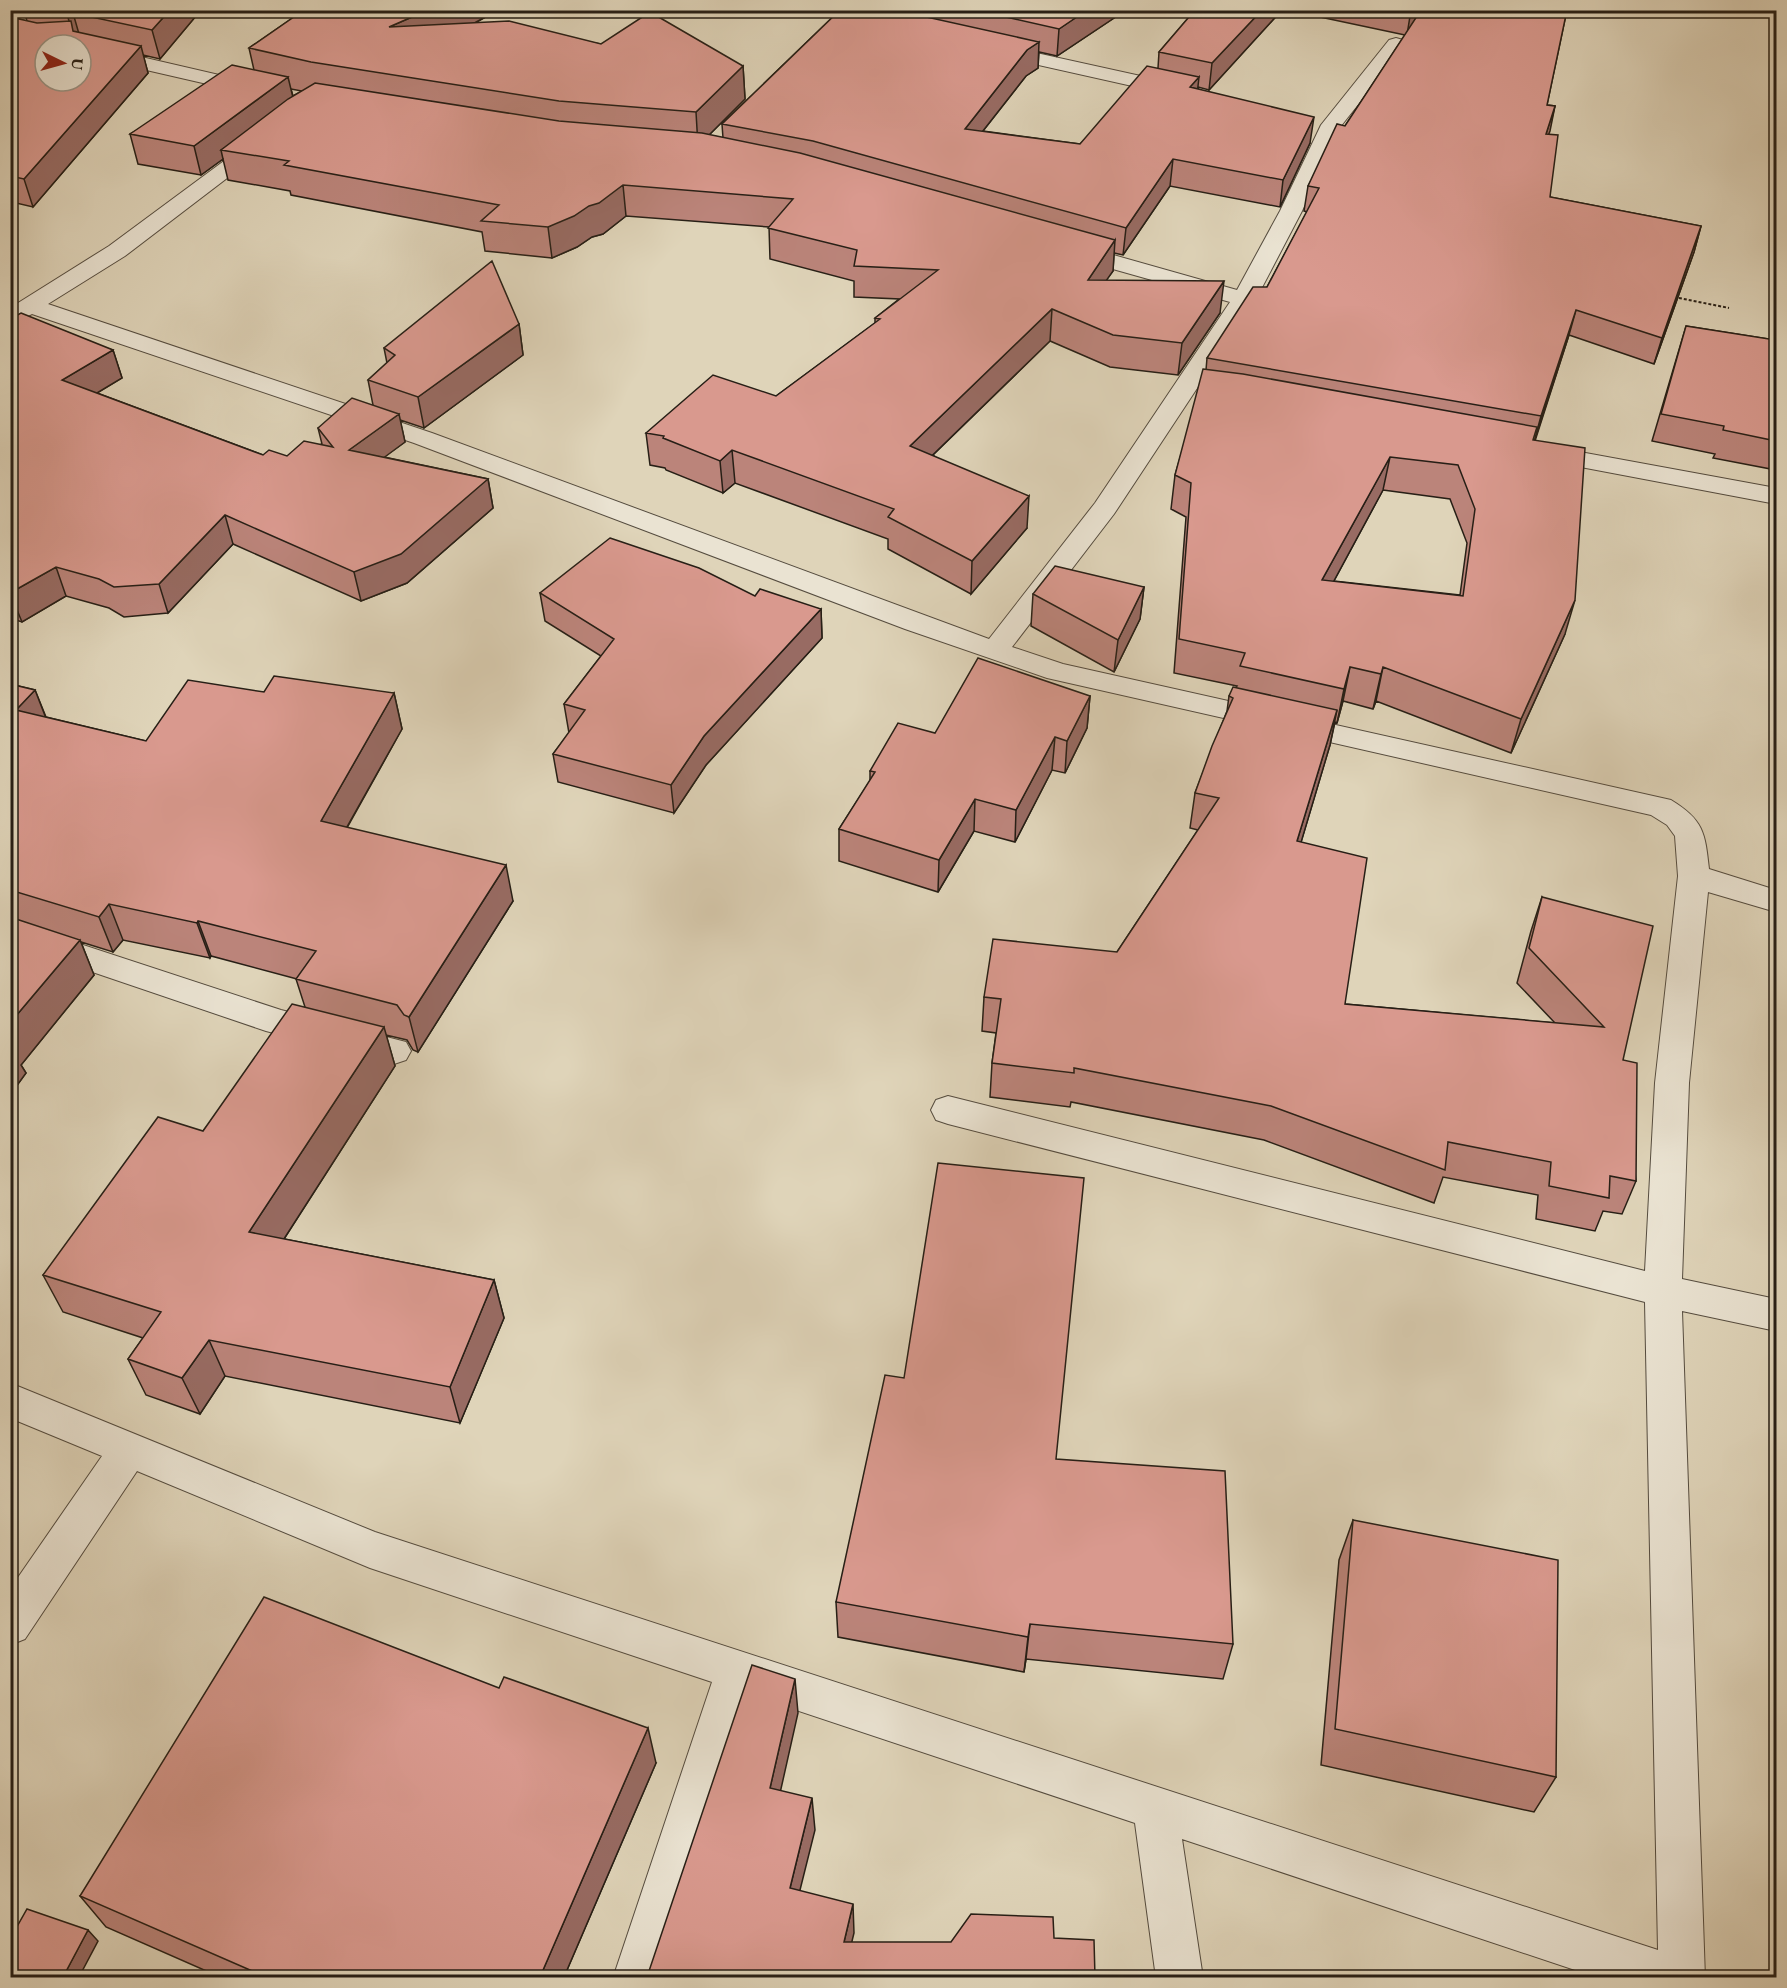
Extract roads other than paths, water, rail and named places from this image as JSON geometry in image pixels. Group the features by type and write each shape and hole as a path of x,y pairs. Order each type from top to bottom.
{"street":[{"path":"995,650 1194,392 1291,211 1331,125 1396,44"},
{"path":"982,47 1191,94"},
{"path":"93,52 270,93"},
{"path":"1308,120 1331,125"},
{"path":"21,312 117,251 278,130"},
{"path":"1053,245 1244,299"},
{"path":"21,312 423,438 915,623 1058,672 1660,807 1678,818 1690,835 1694,876 1672,1083 1663,1291 1682,1977"},
{"path":"1519,449 1776,496"},
{"path":"1694,876 1776,901"},
{"path":"10,932 278,1022 394,1051"},
{"path":"948,1110 1663,1291 1776,1315"},
{"path":"10,1400 370,1549 1671,1977"},
{"path":"10,1625 129,1449"},
{"path":"636,1977 738,1670"},
{"path":"1155,1807 1180,1977"}]}
